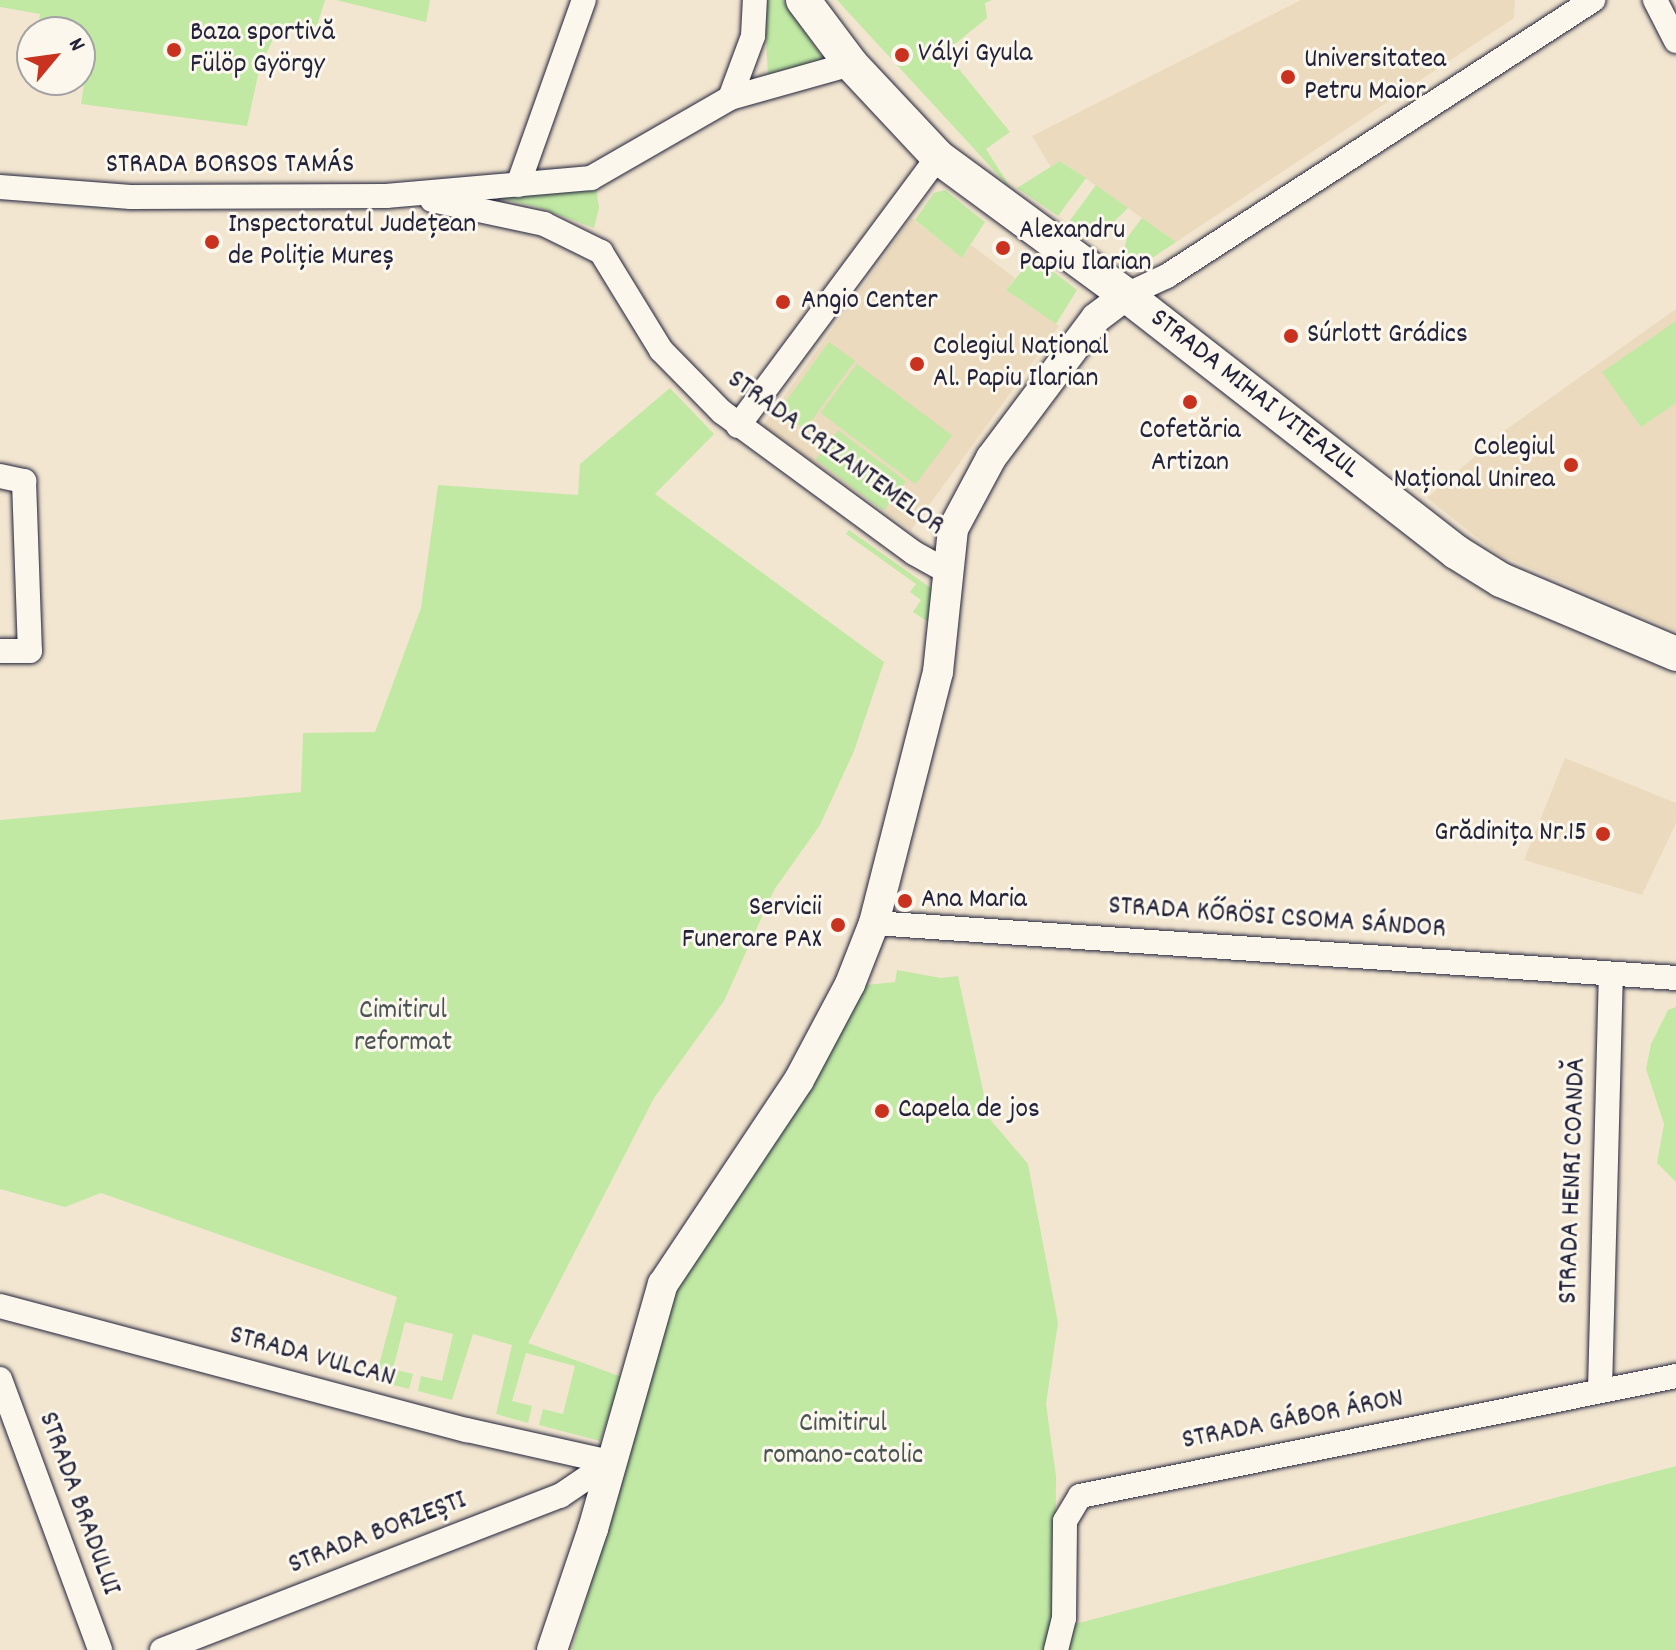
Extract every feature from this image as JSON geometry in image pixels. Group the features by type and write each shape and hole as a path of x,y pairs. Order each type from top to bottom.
{"main road":[{"name":"STRADA MIHAI VITEAZUL","path":"803,0 851,64 938,157 1126,295 1456,552 1501,580 1676,654"}],"street":[{"path":"518,185 584,0"},
{"path":"730,98 753,36 755,0"},
{"path":"552,1650 601,1460 663,1284 799,1080 845,995 874,923 938,672 953,529 991,458 1096,318 1126,295 1167,276 1593,0"},
{"path":"1655,0 1676,41"},
{"name":"STRADA BORSOS TAMÁS","path":"0,187 144,198 386,196 591,178 730,98 851,64"},
{"path":"738,426 938,157"},
{"name":"STRADA CRIZANTEMELOR","path":"386,196 492,210 584,240 613,268 661,350 738,426 901,544 947,571"},
{"path":"0,651 30,651 12,479"},
{"name":"STRADA KŐRÖSI CSOMA SÁNDOR","path":"874,923 1676,978"},
{"name":"STRADA HENRI COANDĂ","path":"1600,1390 1611,974"},
{"name":"STRADA VULCAN","path":"0,1306 467,1430 601,1460"},
{"name":"STRADA GÁBOR ÁRON","path":"1056,1650 1064,1618 1065,1521 1080,1496 1676,1376"},
{"name":"STRADA BRADULUI","path":"0,1379 100,1650"},
{"name":"STRADA BORZEȘTI","path":"162,1650 560,1496 601,1460"}],"shaded area":[{"name":"Universitatea Petru Maior","path":"1301,0 1515,0 1514,18 1176,242 1061,161 1051,167 1032,136"},
{"name":"Colegiul Național Al. Papiu Ilarian","path":"912,218 962,258 971,245 1015,278 1006,290 1059,326 911,530 763,426"},
{"name":"Colegiul Național Unirea","path":"1676,309 1676,631 1498,554 1427,498 1504,431"},
{"name":"Grădinița Nr.15","path":"1565,758 1676,803 1676,823 1642,895 1524,860"}],"green space":[{"name":"Baza sportivă Fülöp György","path":"0,0 325,0 314,35 278,29 260,66 247,126 81,104 82,96 96,96 96,16 40,16 0,7"},
{"path":"336,0 430,0 426,22"},
{"path":"764,0 783,0 825,61 768,77"},
{"path":"837,0 992,0 985,3 987,18 945,52 1010,132 986,149 1012,190"},
{"path":"1060,161 1086,178 1058,216 1017,188"},
{"path":"1096,185 1128,208 1095,240 1068,223"},
{"path":"596,187 599,208 594,228 538,207 487,196"},
{"path":"945,190 985,222 962,258 915,220 934,193"},
{"path":"1142,218 1176,242 1137,268 1122,258 1127,238"},
{"path":"1034,257 1077,290 1056,324 1006,290"},
{"path":"1676,321 1676,403 1641,427 1602,372"},
{"path":"829,342 855,361 805,430 779,411"},
{"path":"857,364 952,436 915,484 820,413"},
{"name":"Cimitirul reformat","path":"670,388 714,434 655,494 884,662 854,751 820,825 774,890 724,1001 654,1098 528,1343 622,1377 600,1441 539,1425 543,1409 563,1414 575,1366 526,1353 512,1401 532,1406 528,1423 496,1414 512,1345 473,1334 452,1400 418,1391 421,1376 442,1381 453,1334 405,1322 393,1369 413,1374 409,1389 375,1380 397,1297 101,1193 65,1207 0,1189 0,820 301,792 303,733 375,732 421,608 438,485 578,495 580,464"},
{"path":"838,430 906,481 884,511 816,460"},
{"path":"849,530 935,591 933,625 913,612 921,600 910,592 916,584 846,534"},
{"name":"Cimitirul romano-catolic","path":"897,970 941,978 958,976 989,1118 1028,1164 1058,1323 1046,1404 1056,1476 1055,1612 1045,1650 572,1650 673,1289 818,1074 866,985 895,982"},
{"path":"1676,1007 1676,1182 1657,1163 1664,1124 1646,1069 1651,1044 1668,1010"},
{"path":"1676,1466 1676,1650 1067,1650 1075,1624"}],"place":[{"name":"Baza sportivă Fülöp György","path":"174,50"},
{"name":"Vályi Gyula","path":"902,55"},
{"name":"Universitatea Petru Maior","path":"1288,77"},
{"name":"Inspectoratul Județean de Poliție Mureș","path":"212,242"},
{"name":"Alexandru Papiu Ilarian","path":"1003,248"},
{"name":"Angio Center","path":"783,302"},
{"name":"Súrlott Grádics","path":"1291,336"},
{"name":"Colegiul Național Al. Papiu Ilarian","path":"917,364"},
{"name":"Cofetăria Artizan","path":"1190,402"},
{"name":"Colegiul Național Unirea","path":"1571,465"},
{"name":"Grădinița Nr.15","path":"1603,834"},
{"name":"Ana Maria","path":"905,901"},
{"name":"Servicii Funerare PAX","path":"838,925"},
{"name":"Capela de jos","path":"882,1111"}]}
